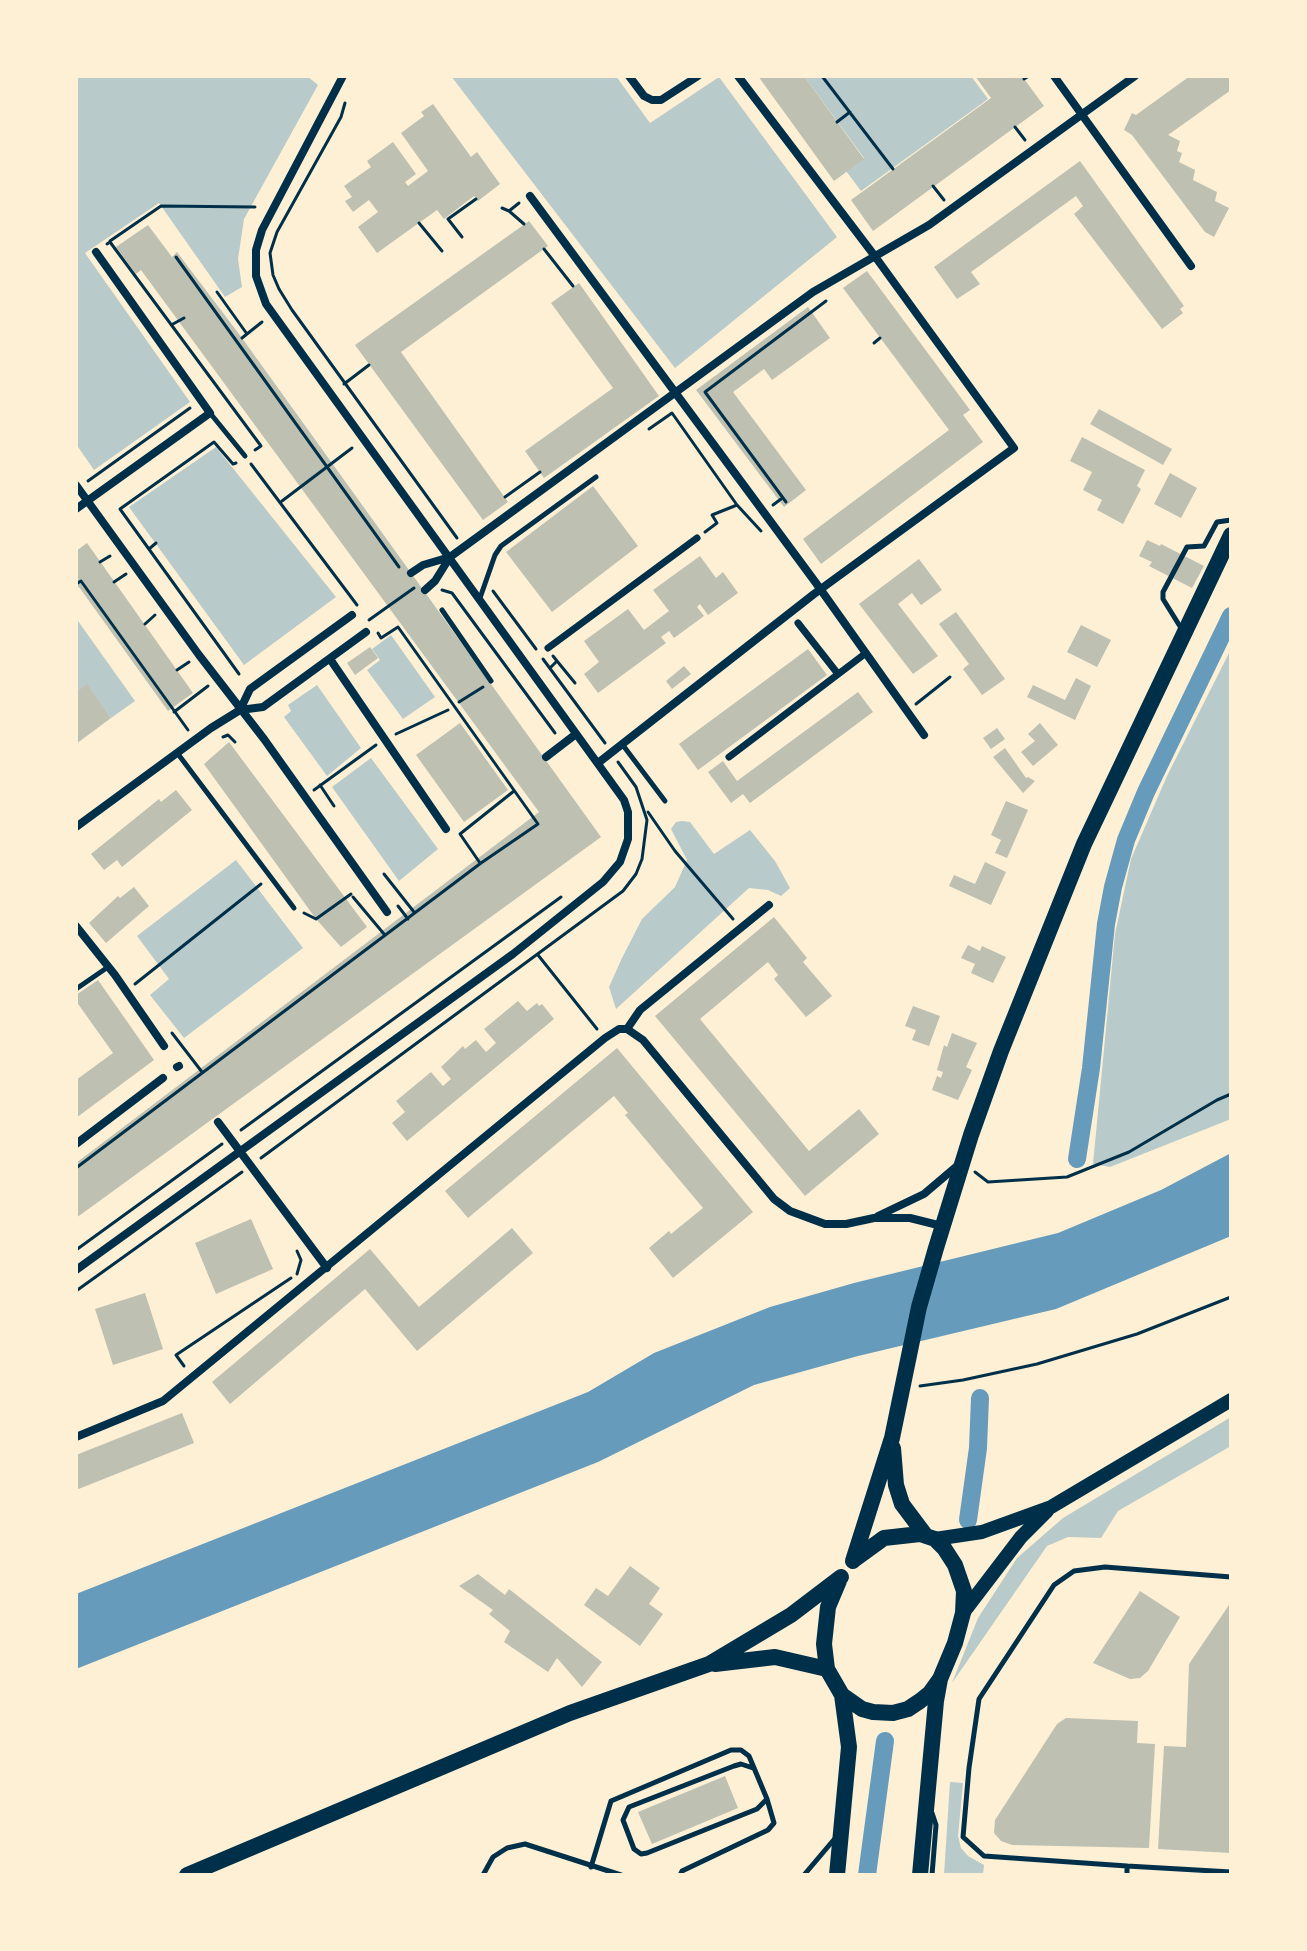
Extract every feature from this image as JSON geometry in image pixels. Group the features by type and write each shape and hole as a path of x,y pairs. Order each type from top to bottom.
{"main road":[{"path":"853,1561 875,1500 892,1438 910,1351 942,1226 1001,1051 1084,844 1231,535"},
{"path":"837,1875 849,1747 842,1695 827,1669 826,1620 832,1593 853,1561 884,1538 910,1533 931,1537 982,1532 1051,1507 1231,1400"},
{"path":"842,1695 862,1709 873,1712 893,1713 908,1709 920,1701 940,1679 963,1613 964,1591 951,1558 902,1504 896,1485 892,1438"},
{"path":"963,1613 1021,1537 1051,1507"},
{"path":"187,1875 570,1713 709,1664 791,1615 841,1577"},
{"path":"709,1664 775,1657 827,1669"},
{"path":"920,1875 940,1679"}],"street":[{"path":"76,1270 513,954 613,872 628,839 628,812 624,800 266,304 256,276 256,250 262,230 343,76"},
{"path":"629,76 644,96 652,100 661,100 698,76"},
{"path":"598,763 821,590 1014,448 874,255 738,76"},
{"path":"1054,76 1191,266"},
{"path":"408,574 423,565 450,557 813,292 929,225 1135,76"},
{"path":"530,196 821,590 924,735"},
{"path":"76,509 210,413 96,252"},
{"path":"76,485 264,739 387,912"},
{"path":"548,648 697,538"},
{"path":"425,590 435,581 450,557"},
{"path":"240,710 250,689 356,612"},
{"path":"798,623 838,674"},
{"path":"76,827 240,710 263,707 366,632"},
{"path":"729,757 866,653"},
{"path":"330,659 446,829"},
{"path":"546,757 576,734"},
{"path":"627,1029 640,1010 769,905"},
{"path":"76,926 164,1046"},
{"path":"76,1437 163,1401 327,1268 418,1189 619,1029 627,1029 643,1040 780,1204 802,1218 825,1224 846,1224 874,1218 910,1218 942,1226"},
{"path":"76,1144 163,1078"},
{"path":"218,1122 327,1268"},
{"path":"874,1218 924,1194 962,1162"}],"lane":[{"path":"210,413 245,456"},
{"path":"480,598 501,546 596,477"},
{"path":"1184,633 1163,599 1163,592 1187,547 1204,546 1217,522 1231,520"},
{"path":"442,610 491,681"},
{"path":"622,743 665,801"},
{"path":"178,754 294,908"},
{"path":"76,989 108,967"},
{"path":"1231,1577 1105,1567 1074,1571 1054,1585 979,1699 963,1837 984,1856 1231,1872"},
{"path":"591,1867 611,1801 738,1749 749,1756 767,1799 774,1818 771,1828 682,1871 680,1875"},
{"path":"754,1768 741,1764 734,1766 629,1807 623,1820 634,1849 641,1854 647,1853 757,1809 767,1799"},
{"path":"927,1794 936,1825 932,1875"},
{"path":"804,1875 842,1829"},
{"path":"483,1875 493,1857 507,1848 525,1844 621,1875"},
{"path":"1127,1866 1127,1875"}],"path":[{"path":"822,76 893,169"},
{"path":"346,97 341,117 277,232 270,253 279,289 344,384 464,547"},
{"path":"837,122 850,112"},
{"path":"1015,127 1032,150"},
{"path":"933,186 951,209"},
{"path":"462,237 448,219 476,199"},
{"path":"509,211 518,203"},
{"path":"110,242 161,206 255,207"},
{"path":"502,208 524,224"},
{"path":"419,223 442,251"},
{"path":"544,249 573,286"},
{"path":"176,257 408,574"},
{"path":"217,292 247,334"},
{"path":"786,502 705,392 809,314"},
{"path":"173,325 184,318"},
{"path":"242,338 262,322"},
{"path":"874,343 880,338"},
{"path":"203,367 209,363"},
{"path":"344,384 369,365"},
{"path":"239,674 120,509 202,448 214,442 233,464 245,456 281,501 356,612"},
{"path":"202,448 207,453"},
{"path":"281,501 352,448"},
{"path":"505,497 540,472"},
{"path":"697,538 717,523 712,515 737,505"},
{"path":"149,549 156,543"},
{"path":"100,562 112,555"},
{"path":"76,584 81,581 188,730"},
{"path":"487,582 611,751 636,787 645,809 675,851 741,928"},
{"path":"76,1168 481,863 538,824 398,627 381,638 369,620 414,588"},
{"path":"443,590 452,593 564,745"},
{"path":"445,598 452,593"},
{"path":"557,661 575,683"},
{"path":"906,711 950,677"},
{"path":"174,712 208,686"},
{"path":"305,798 386,738 448,710"},
{"path":"320,785 334,806"},
{"path":"481,863 460,834 514,791"},
{"path":"76,1291 623,891 636,874 642,859 645,809"},
{"path":"384,874 415,913"},
{"path":"125,991 271,877"},
{"path":"294,908 316,919 352,895 386,935"},
{"path":"76,1250 564,895"},
{"path":"538,955 605,1038"},
{"path":"176,1038 203,1073"},
{"path":"176,1078 182,1088"},
{"path":"962,1162 988,1182 1067,1177 1129,1152 1231,1094"},
{"path":"187,1370 176,1355 298,1273 301,1260 297,1251"},
{"path":"902,1388 963,1380 1037,1364 1137,1334 1231,1297"}],"shaded area":[{"path":"76,76 307,76 318,85 244,219 238,259 242,287 225,297 159,203 85,253 190,402 94,470 76,444"},
{"path":"451,76 616,76 650,123 719,77 837,237 675,368"},
{"path":"804,76 971,76 988,99 861,191 846,171 864,158"},
{"path":"216,447 336,597 244,665 129,507"},
{"path":"78,621 135,701 111,718 87,685 76,692"},
{"path":"391,635 435,697 403,719 367,670 380,660 372,649"},
{"path":"1231,649 1231,1119 1110,1167 1093,1164 1115,934 1131,859 1167,776"},
{"path":"317,685 361,748 327,776 284,717 291,711 288,705"},
{"path":"371,758 438,849 399,881 332,787"},
{"path":"676,822 690,822 714,854 750,830 775,861 790,888 781,896 768,890 749,888 616,1009 609,987 622,958 642,919 675,887 687,860 671,829"},
{"path":"236,860 303,948 184,1038 150,995 169,979 137,936"},
{"path":"1231,1417 1231,1446 1118,1511 1101,1538 1068,1537 1047,1546 952,1683 978,1618 1017,1558 1063,1518"},
{"path":"950,1782 963,1783 958,1836 961,1848 968,1856 984,1865 983,1875 944,1875"}],"water":[{"path":"1231,1153 1231,1236 1056,1309 858,1356 754,1385 598,1462 76,1669 76,1594 588,1392 654,1353 770,1307 1058,1233 1161,1190"}],"building":[{"path":"758,76 804,76 864,159 834,181"},
{"path":"975,76 1022,76 1044,106 873,231 851,200 991,98"},
{"path":"1190,76 1231,76 1231,90 1168,135 1180,141 1177,151 1182,153 1179,162 1195,170 1193,180 1217,192 1215,201 1229,208 1214,237 1205,232 1132,135 1124,130 1132,113 1136,115"},
{"path":"433,104 471,157 477,152 500,184 478,201 474,196 444,219 437,210 377,253 358,227 378,212 369,200 353,212 345,201 352,197 344,186 371,167 367,161 393,142 416,174 405,182 408,186 428,171 401,133 424,116 421,112"},
{"path":"1080,161 1184,306 1180,309 1183,313 1162,329 1074,214 1083,206 1076,196 971,272 980,284 957,299 934,267"},
{"path":"529,221 548,246 401,352 508,502 483,520 355,345"},
{"path":"148,225 172,257 177,252 242,338 601,837 76,1218 76,1163 539,812 141,270 136,274 116,247"},
{"path":"867,271 970,410 963,415 983,442 821,564 803,539 949,430 843,288"},
{"path":"579,283 659,396 544,478 525,451 613,388 551,303"},
{"path":"808,307 830,338 772,380 764,369 733,392 806,490 784,507 696,390"},
{"path":"1099,409 1172,449 1163,465 1090,424"},
{"path":"1082,437 1145,470 1137,486 1141,489 1123,524 1097,510 1102,500 1083,490 1092,472 1070,461"},
{"path":"1170,473 1197,488 1181,518 1154,504"},
{"path":"593,486 638,546 552,612 506,552"},
{"path":"1147,540 1204,566 1192,588 1149,566 1152,562 1139,556"},
{"path":"87,543 193,693 168,711 79,587 76,589 76,551"},
{"path":"700,556 716,578 723,572 738,593 708,615 700,604 697,607 704,616 674,638 669,631 661,637 666,643 598,693 584,674 599,662 584,641 628,609 644,630 669,611 653,590"},
{"path":"919,559 942,590 921,605 912,593 898,604 938,656 913,674 859,604"},
{"path":"956,612 1005,679 982,695 963,669 969,664 939,624"},
{"path":"1081,625 1111,640 1097,667 1067,652"},
{"path":"370,647 378,658 355,675 347,663"},
{"path":"808,649 827,675 698,770 679,744"},
{"path":"684,666 691,674 672,689 666,681"},
{"path":"1076,678 1091,686 1075,720 1027,697 1033,685 1065,700"},
{"path":"87,684 111,718 76,744 76,692"},
{"path":"858,692 873,712 750,803 743,794 731,803 708,772 723,761 737,781"},
{"path":"460,723 508,790 464,822 416,755"},
{"path":"1040,723 1058,745 1033,766 1021,752 1035,741 1028,734"},
{"path":"997,728 1005,739 991,749 983,738"},
{"path":"229,742 367,927 341,947 316,919 204,764"},
{"path":"1005,748 1026,778 1035,781 1023,793 993,757"},
{"path":"176,790 192,810 122,867 117,860 104,870 91,854 159,799 161,802"},
{"path":"1006,801 1028,810 1007,858 995,853 1001,840 991,835"},
{"path":"985,862 1006,872 991,905 949,886 954,875 975,884"},
{"path":"134,887 149,906 106,943 89,923 118,896 120,898"},
{"path":"774,917 807,958 803,962 832,996 806,1017 774,979 778,975 768,962 700,1019 809,1151 859,1109 879,1134 805,1196 655,1016"},
{"path":"968,945 980,951 982,946 1006,957 993,983 971,973 975,964 961,958"},
{"path":"98,980 154,1060 76,1118 76,1080 113,1053 76,1001 76,995"},
{"path":"518,1001 527,1011 537,1003 539,1006 542,1004 554,1019 407,1141 392,1123 405,1112 396,1101 431,1072 443,1086 451,1079 441,1067 463,1046 465,1049 476,1040 486,1052 496,1043 484,1029"},
{"path":"913,1006 940,1016 929,1046 912,1040 916,1030 905,1026"},
{"path":"952,1033 977,1043 966,1067 972,1070 958,1100 932,1090 937,1076 941,1078 943,1072 937,1070 944,1045 947,1047"},
{"path":"617,1048 753,1212 673,1278 649,1248 703,1208 625,1115 628,1113 614,1096 468,1218 445,1191"},
{"path":"251,1219 273,1269 216,1294 195,1243"},
{"path":"512,1228 533,1253 417,1351 365,1289 230,1404 212,1382 370,1249 419,1307"},
{"path":"145,1293 163,1349 113,1365 95,1309"},
{"path":"182,1413 194,1443 76,1490 76,1455"},
{"path":"630,1566 660,1588 649,1604 663,1614 640,1646 584,1605 596,1588 608,1596"},
{"path":"478,1574 505,1595 509,1589 602,1662 582,1687 557,1658 548,1672 504,1642 510,1631 489,1614 493,1610 459,1586"},
{"path":"1140,1591 1180,1617 1148,1671 1140,1678 1130,1679 1093,1663"},
{"path":"1231,1602 1231,1853 1158,1849 1164,1746 1186,1747 1189,1664"},
{"path":"1066,1718 1138,1721 1137,1743 1155,1744 1149,1848 1012,1845 1001,1841 994,1833 995,1820 1057,1724"},
{"path":"725,1776 738,1808 652,1844 638,1812"}],"waterway":[{"path":"1077,1159 1091,1068 1106,924 1126,840 1231,616"},
{"path":"968,1520 978,1448 980,1398"},
{"path":"867,1875 885,1741"}]}
